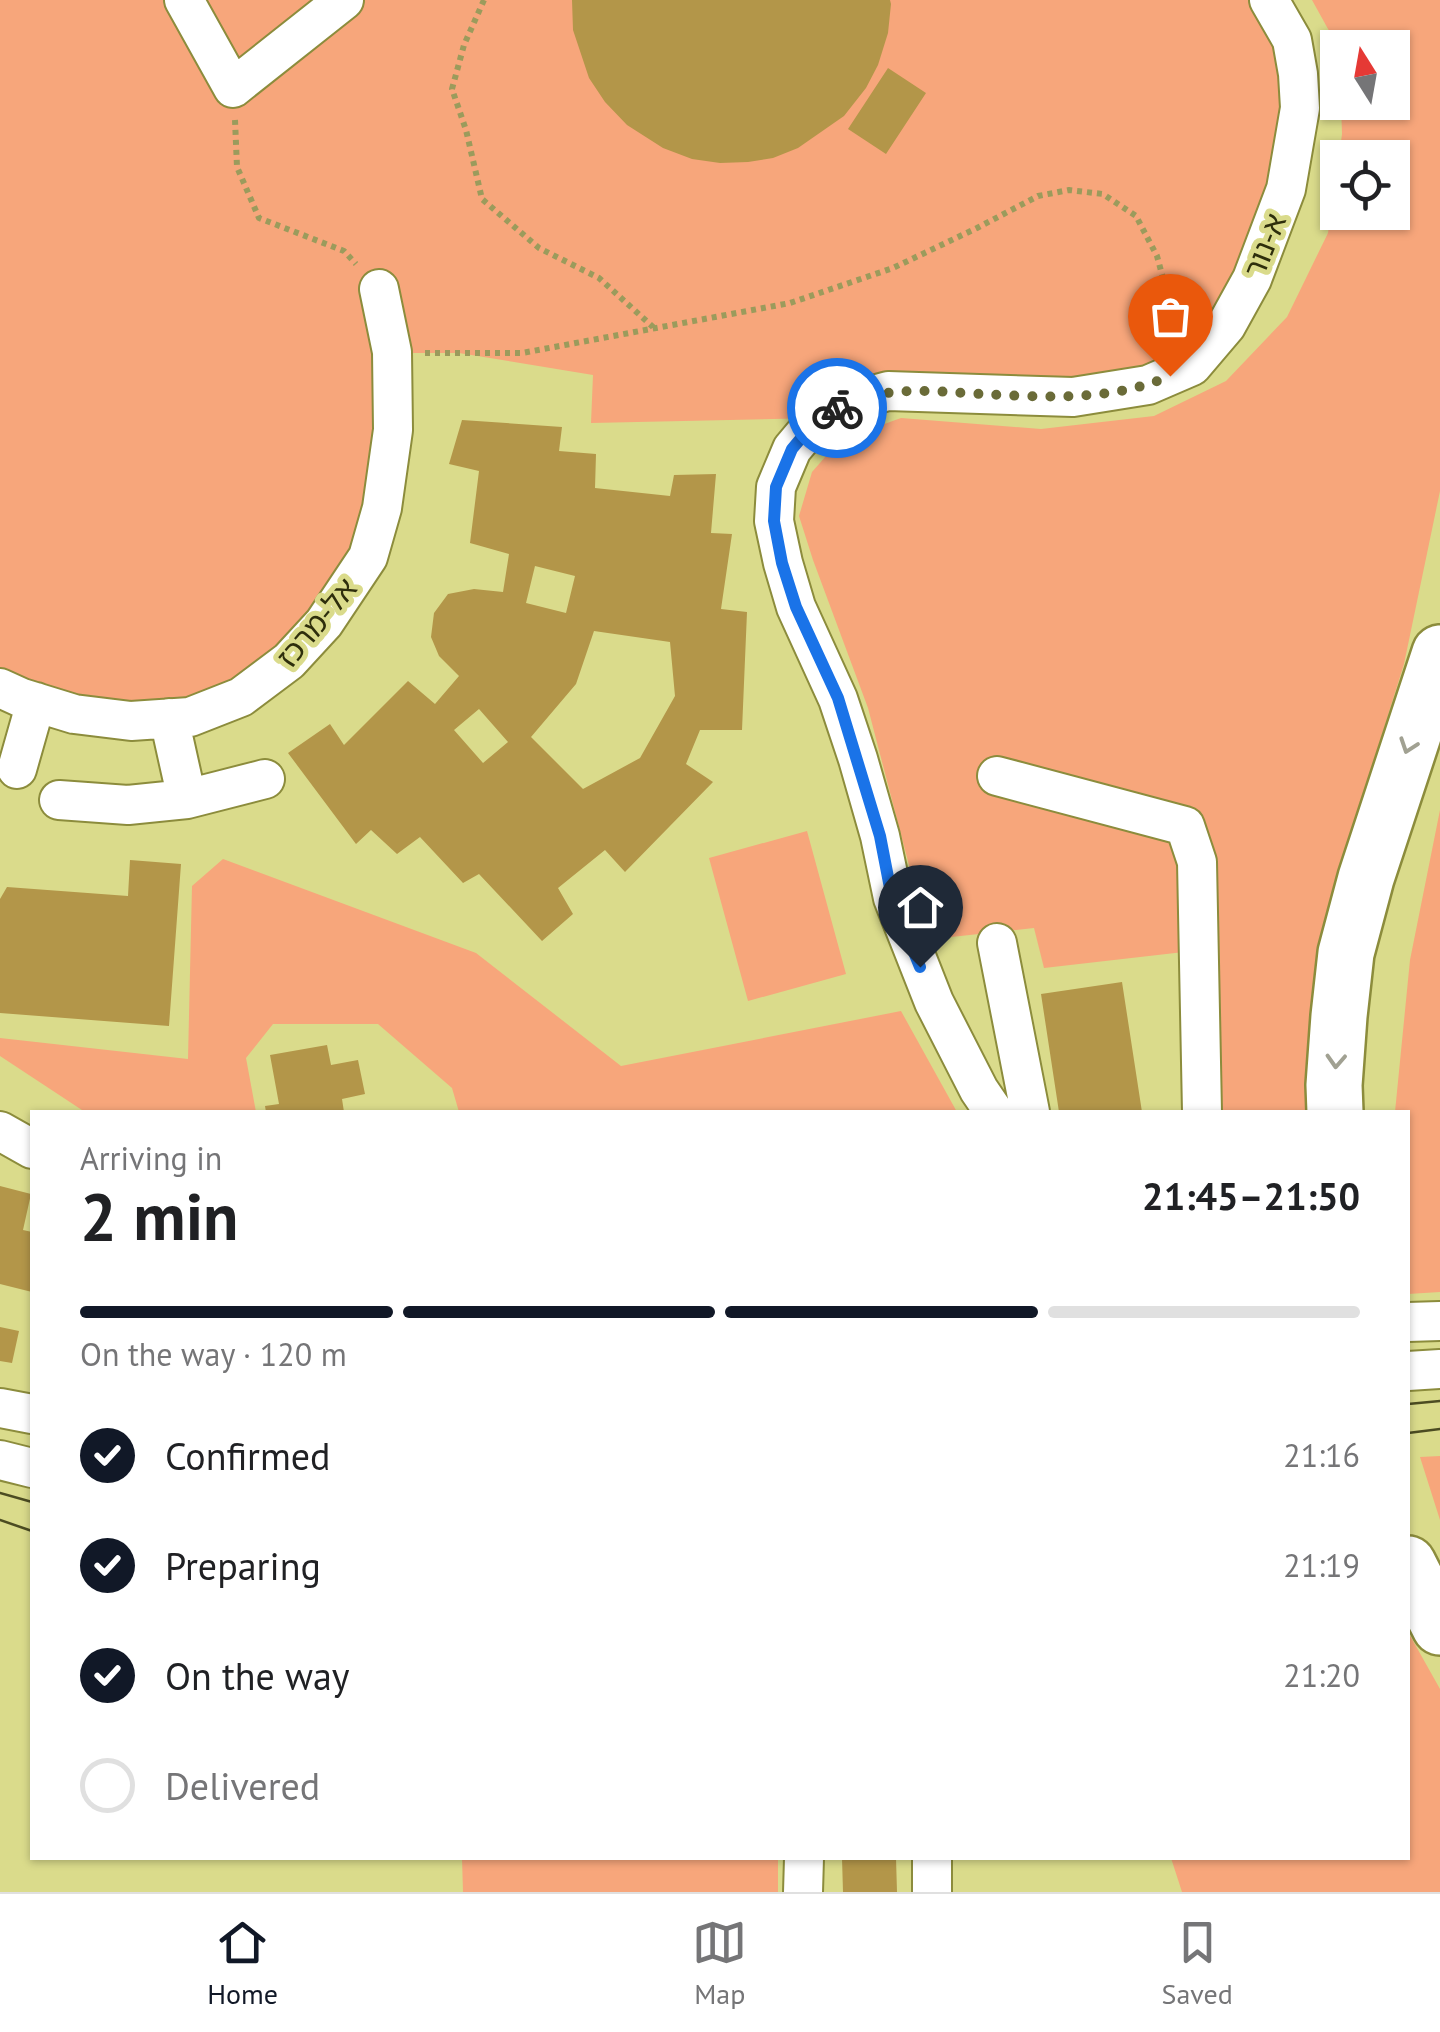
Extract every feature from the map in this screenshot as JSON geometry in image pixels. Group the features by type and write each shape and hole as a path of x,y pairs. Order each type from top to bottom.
{"highway":[{"path":"1336,1110 1346,953 1366,878 1440,653"},
{"path":"1410,1568 1440,1627"}],"street":[{"path":"184,0 234,88 344,0"},
{"name":"א-נור","path":"993,1110 934,1002 892,898 880,836 838,698 796,607 782,563 774,521 776,487 792,449 818,418 851,401 888,391 1072,397 1148,385 1192,366 1226,326 1252,279 1286,189 1300,108 1298,74 1292,40 1269,0"},
{"name":"אל-מרכז","path":"0,688 74,714 131,720 190,717 241,697 289,661 324,623 368,557 382,508 394,430 392,352 379,288"},
{"path":"16,769 36,702"},
{"path":"169,718 187,799"},
{"path":"997,776 1185,826 1197,862 1202,1110"},
{"path":"59,800 128,804 187,799 265,778"},
{"path":"998,943 1030,1110"},
{"path":"0,1131 30,1149"},
{"path":"1410,1322 1440,1320"},
{"path":"1410,1371 1440,1369"},
{"path":"0,1408 30,1414"},
{"path":"0,1460 30,1468"},
{"path":"803,1892 804,1860"},
{"path":"932,1860 932,1892"}],"path":[{"path":"484,0 464,45 452,89 482,200 538,248 600,278 654,328"},
{"path":"234,88 238,166 259,218 344,251 379,288"},
{"path":"392,352 522,353 790,304 910,260 1038,196 1069,190 1103,194 1136,216 1157,256 1167,293 1148,385"}],"shaded area":[{"path":"0,0 1272,0 1286,101 1270,206 1192,366 959,392 818,418 591,423 593,375 459,353 408,353 389,462 324,623 190,717 0,687"},
{"path":"1312,0 1440,0 1440,491 1404,664 1331,897 1313,1015 1312,1110 1212,1110 1210,949 1044,968 1034,928 942,938 910,869 868,708 799,516 812,472 840,440 901,418 1041,429 1154,416 1226,381 1287,317 1328,230 1410,230 1410,140 1341,140 1342,120 1410,120 1410,30 1329,30"},
{"path":"1440,810 1440,1292 1410,1294 1410,1110 1395,1110 1410,960"},
{"path":"807,831 846,974 748,1001 709,858"},
{"path":"223,859 476,953 621,1066 901,1011 956,1110 458,1110 452,1088 378,1024 273,1024 246,1058 256,1110 82,1110 0,1056 0,1038 188,1059 192,886"},
{"path":"1440,1456 1440,1520 1420,1457"},
{"path":"1410,1636 1440,1689 1440,1892 1182,1892 1172,1860 1410,1860"},
{"path":"462,1860 778,1860 778,1892 463,1892"}],"building":[{"path":"572,0 890,0 891,4 888,33 878,65 844,116 798,148 773,158 720,163 692,159 663,148 627,125 605,102 589,78 573,30"},
{"path":"888,68 926,93 886,154 848,129"},
{"path":"462,420 562,427 559,451 596,454 595,488 670,496 674,475 716,474 711,533 732,534 721,609 747,612 742,730 700,730 686,764 713,782 625,872 605,850 558,888 573,914 542,941 479,874 463,883 420,837 397,854 371,830 356,844 288,753 330,724 344,745 408,681 435,704 459,676 439,656 431,637 434,613 448,594 474,589 503,592 509,554 470,543 479,471 449,464","holes":["535,566 575,576 566,613 526,603","594,631 670,642 675,696 640,758 583,789 531,737 576,684","479,709 508,742 483,763 454,730"]},
{"path":"130,860 181,864 169,1026 0,1013 0,899 7,887 128,896"},
{"path":"1122,982 1142,1110 1059,1110 1041,994"},
{"path":"327,1045 331,1065 358,1060 365,1094 342,1099 344,1110 266,1110 265,1106 279,1104 270,1055"},
{"path":"0,1186 30,1194 23,1230 30,1232 30,1292 0,1284"},
{"path":"0,1327 19,1331 12,1363 0,1361"},
{"path":"842,1860 896,1860 897,1892 843,1892"}],"tram line":[{"path":"1410,1404 1440,1401"},
{"path":"1410,1433 1440,1429"},
{"path":"0,1493 30,1501"},
{"path":"0,1520 30,1530"}],"way so far":[{"path":"837,408 888,391 1072,397 1148,385 1170,376"}],"route":[{"path":"837,408 818,418 792,449 776,487 774,521 796,607 838,698 880,836 892,898 920,967"}]}
